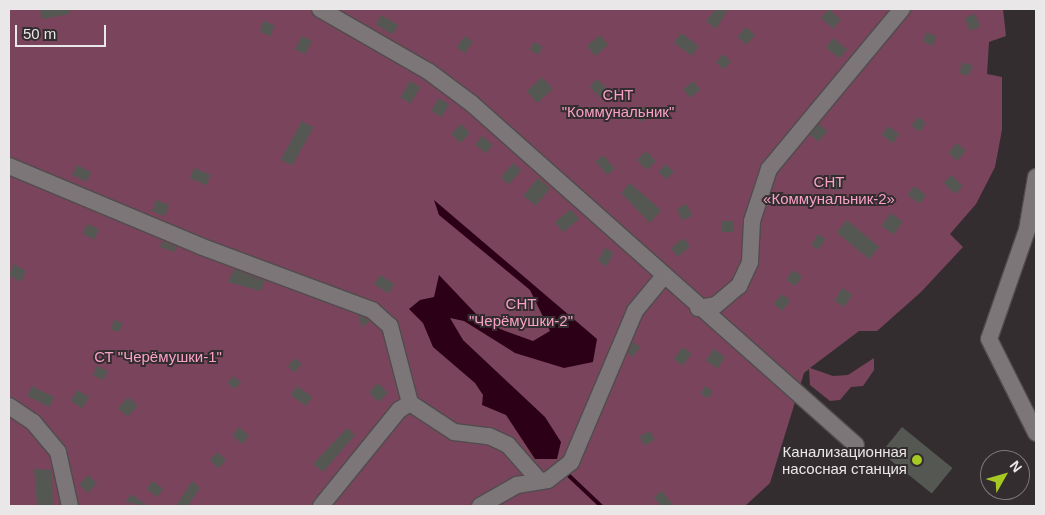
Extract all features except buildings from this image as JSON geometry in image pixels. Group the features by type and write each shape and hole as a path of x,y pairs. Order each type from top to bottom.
{"street":[{"path":"320,9 428,71 471,102 698,308 856,445"},
{"path":"698,308 716,305 740,286 750,262 752,220 769,169 902,9"},
{"path":"9,166 200,246 372,310 390,326 410,404 454,432 489,436 508,445 538,479"},
{"path":"1036,177 1027,230 989,339 1036,434"},
{"path":"480,506 504,490 538,479 548,480 571,462 631,319 664,276"},
{"path":"321,506 399,410 410,404"},
{"path":"9,406 33,422 58,452 70,506"}],"green space":[{"path":"9,9 1003,9 1006,36 989,42 987,74 1002,77 1002,130 995,167 976,204 950,234 963,247 921,292 877,331 859,331 810,368 833,376 848,375 874,358 874,370 863,386 851,387 840,400 830,401 810,385 809,369 804,373 770,483 745,506 9,506"}],"shaded area":[{"path":"434,200 597,339 593,362 564,368 515,353 464,321 450,318 463,340 545,417 561,442 557,459 535,459 506,415 482,405 483,395 475,383 433,347 423,323 409,309 420,300 434,297 439,275 477,315 500,329 533,341 550,331 530,290 439,215"}],"waterway":[{"path":"564,471 601,506"}],"place":[{"name":"Канализационная насосная станция","path":"917,460"}],"park label":[{"name":"СНТ \"Коммунальник\"","path":"618,102"},
{"name":"СНТ «Коммунальник-2»","path":"829,190"},
{"name":"СНТ \"Черёмушки-2\"","path":"521,312"},
{"name":"СТ \"Черёмушки-1\"","path":"158,357"}]}
